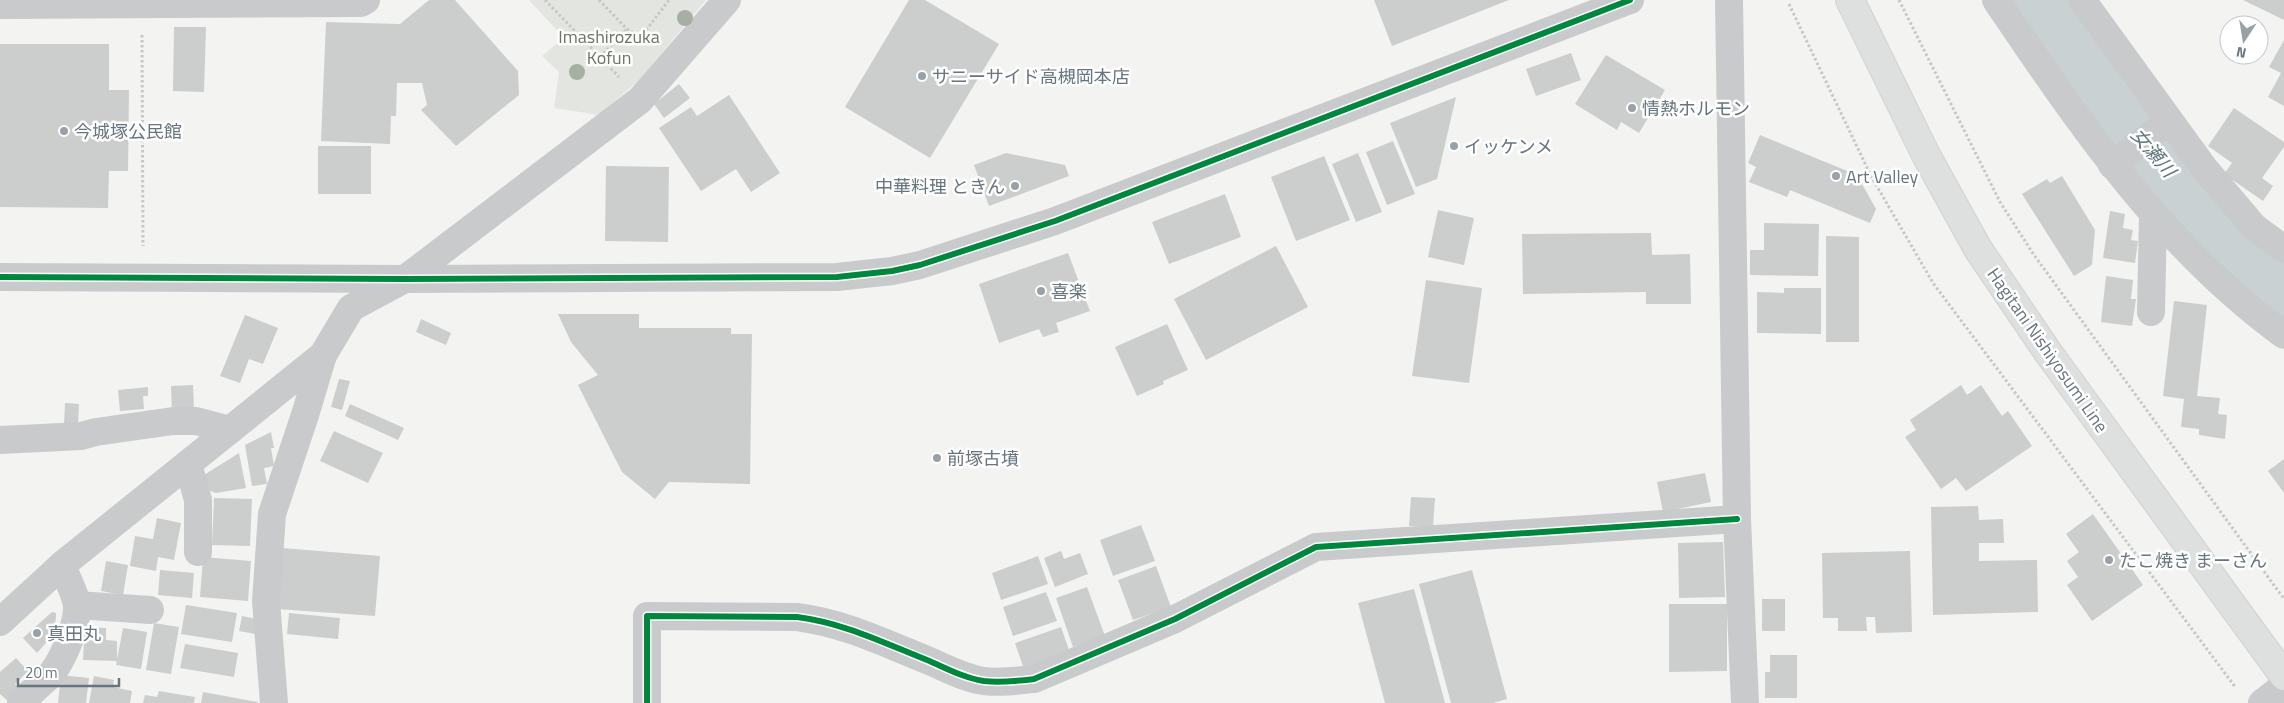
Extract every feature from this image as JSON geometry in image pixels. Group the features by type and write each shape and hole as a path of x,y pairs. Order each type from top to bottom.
{"main road":[{"name":"Hagitani Nishiyosumi Line","path":"1850,0 1926,155 1978,249 2047,351 2284,676"}],"street":[{"path":"0,5 361,3 366,0"},
{"path":"274,703 266,601 272,514 323,355 352,308 405,279 640,100 727,0"},
{"path":"0,278 837,277 892,271 937,260 1055,221 1630,0"},
{"path":"1729,0 1737,519 1745,703"},
{"path":"1996,0 2118,160 2153,215 2222,286 2284,336"},
{"path":"2082,0 2164,125 2204,168 2254,227 2282,240"},
{"path":"2118,160 2164,125"},
{"path":"2151,312 2153,215"},
{"path":"0,622 62,564 323,355"},
{"path":"0,440 81,436 96,432 173,421 196,421 230,430"},
{"path":"188,464 198,500 198,552"},
{"path":"647,703 647,616 797,617 816,619 854,630 960,675 984,681 1009,682 1034,679 1175,619 1316,547 1737,519"},
{"path":"21,703 38,684 47,679 59,662 72,630 77,605 62,564"},
{"path":"77,605 150,610"},
{"path":"2252,699 2284,686"}],"path":[{"path":"545,0 640,100"},
{"path":"599,0 627,29 640,37 668,0"},
{"path":"1899,0 2000,202 2034,255 2284,599"},
{"path":"142,4 143,252"},
{"path":"1789,4 1871,176 1933,284 2252,699"},
{"path":"600,57 627,29"}],"green space":[{"name":"Imashirozuka Kofun","path":"529,0 706,0 639,80 599,115 554,108 559,72 542,56 564,38"}],"building":[{"path":"429,0 455,0 518,71 519,95 456,146 421,110 427,105 422,83 397,83 396,116 391,116 390,144 321,141 326,22 400,24"},
{"name":"サニーサイド高槻岡本店","path":"909,0 925,0 999,44 930,158 845,107"},
{"path":"1374,0 1509,0 1392,46"},
{"path":"2243,0 2284,0 2284,20"},
{"path":"174,27 206,27 204,92 173,91"},
{"path":"2284,40 2284,106 2268,97 2281,73 2269,67"},
{"name":"今城塚公民館","path":"0,44 109,44 109,90 129,90 128,171 109,171 108,208 0,207"},
{"path":"1571,53 1581,80 1536,96 1526,69"},
{"path":"1606,55 1665,90 1639,133 1621,122 1617,130 1575,104"},
{"path":"679,84 690,98 664,118 654,104"},
{"path":"729,95 780,173 751,192 736,169 701,191 659,128 691,107 697,116"},
{"path":"1456,97 1437,179 1416,187 1390,123"},
{"path":"2234,108 2284,142 2284,147 2262,178 2273,186 2263,201 2224,174 2232,163 2208,146"},
{"path":"1760,135 1857,175 1876,209 1870,223 1790,190 1787,197 1749,182 1756,167 1748,163"},
{"path":"1393,141 1415,194 1387,205 1366,152"},
{"path":"318,146 371,146 371,194 318,194"},
{"path":"1006,153 1065,165 1069,176 989,206 974,165"},
{"path":"1358,153 1382,212 1356,222 1332,164"},
{"path":"1324,156 1350,220 1296,241 1271,177"},
{"path":"606,166 669,167 668,242 605,241"},
{"path":"2062,176 2095,230 2092,265 2074,276 2022,194 2047,179 2050,183"},
{"path":"1225,194 1241,237 1169,264 1152,222"},
{"path":"1438,210 1474,218 1464,265 1428,257"},
{"path":"2110,211 2125,214 2123,228 2133,230 2131,240 2138,241 2135,263 2103,258"},
{"path":"1764,223 1819,224 1818,276 1750,275 1750,250 1764,250"},
{"path":"1651,233 1652,255 1690,254 1691,304 1646,304 1646,292 1523,294 1522,234"},
{"path":"1826,236 1859,237 1859,342 1826,342"},
{"path":"1276,246 1308,307 1206,360 1174,299"},
{"path":"1068,253 1090,311 1056,323 1059,332 1043,337 1039,329 999,343 979,284"},
{"path":"2106,276 2133,280 2131,299 2136,299 2132,326 2101,322"},
{"path":"1426,280 1482,288 1469,383 1412,376"},
{"path":"1784,288 1821,288 1821,334 1757,333 1757,292 1784,293"},
{"path":"2174,301 2207,305 2197,396 2220,398 2218,414 2227,415 2225,439 2199,435 2199,429 2181,427 2184,399 2163,396"},
{"path":"558,314 639,314 639,328 731,328 731,334 752,334 750,484 669,482 655,499 622,472 578,385 598,375 571,342"},
{"path":"245,315 278,328 263,364 249,359 240,383 220,376"},
{"path":"421,319 451,333 446,345 416,332"},
{"path":"1167,324 1188,370 1163,381 1164,384 1137,396 1115,347"},
{"path":"339,379 350,381 342,410 331,407"},
{"path":"193,385 194,410 172,412 171,386"},
{"path":"1961,385 1967,395 1981,385 2002,416 2008,411 2032,446 1966,491 1956,478 1941,489 1905,437 1916,430 1910,420"},
{"path":"148,387 148,396 143,396 144,409 120,411 118,390"},
{"path":"65,403 79,404 78,425 64,425"},
{"path":"350,404 404,428 398,440 345,416"},
{"path":"334,431 383,453 368,483 320,461"},
{"path":"271,432 274,448 271,448 274,466 264,468 267,484 252,486 245,445"},
{"path":"239,453 246,488 216,493 205,489 204,475"},
{"path":"2284,459 2284,493 2268,471"},
{"path":"1705,473 1711,502 1663,512 1657,482"},
{"path":"1411,497 1435,498 1433,527 1409,526"},
{"path":"214,498 252,499 250,546 212,545"},
{"path":"1978,506 1979,520 2003,519 2004,543 1979,543 1979,561 2037,560 2038,612 1933,615 1931,507"},
{"path":"2093,514 2143,585 2092,621 2067,585 2078,577 2067,561 2079,552 2066,534"},
{"path":"157,518 181,523 174,560 158,557 156,571 130,566 135,536 153,539"},
{"path":"1141,525 1155,561 1113,576 1100,540"},
{"path":"1723,542 1725,597 1679,598 1678,543"},
{"path":"282,548 380,556 375,616 277,609"},
{"path":"1061,551 1064,559 1080,553 1088,574 1055,587 1044,558"},
{"path":"1910,551 1912,632 1876,633 1875,617 1866,617 1867,631 1838,631 1838,618 1823,618 1822,553"},
{"path":"1038,556 1048,584 1001,600 992,573"},
{"path":"203,557 251,561 248,601 200,597"},
{"path":"106,561 128,565 123,595 101,591"},
{"path":"1156,566 1171,607 1133,620 1118,580"},
{"path":"160,570 194,573 192,598 158,595"},
{"path":"1472,570 1507,699 1493,703 1451,703 1419,584"},
{"path":"1087,587 1105,636 1073,647 1056,598"},
{"path":"1414,589 1445,703 1385,703 1358,603"},
{"path":"1046,592 1057,621 1013,636 1003,607"},
{"path":"1762,599 1785,599 1785,631 1762,631"},
{"path":"1669,604 1727,604 1727,671 1669,672"},
{"path":"186,605 237,613 232,642 181,634"},
{"path":"52,612 56,613 53,635 37,653 23,638"},
{"path":"289,613 340,618 338,639 287,634"},
{"path":"242,616 258,619 255,634 239,631"},
{"path":"154,623 179,627 171,674 146,670"},
{"path":"89,627 106,628 106,640 117,641 117,661 83,660 84,641 88,640"},
{"path":"1061,627 1071,656 1025,672 1015,643"},
{"path":"123,628 147,632 141,669 116,665"},
{"path":"185,644 238,653 234,677 180,668"},
{"path":"1770,655 1797,655 1797,698 1765,698 1765,672 1770,672"},
{"path":"16,658 28,671 15,684 20,689 8,701 0,694 0,672"},
{"path":"61,675 89,678 86,703 58,703"},
{"path":"94,676 114,680 113,687 132,691 130,703 89,703"},
{"path":"159,691 195,697 194,703 143,703 145,695 157,697"},
{"path":"203,692 258,702 258,703 201,703"}],"waterway":[{"name":"女瀬川","path":"2038,0 2134,129 2250,265 2284,291"}],"cycle path":[{"path":"0,277 405,279 837,277 892,271 920,265 1055,221 1630,0"},
{"path":"647,703 647,616 797,617 814,620 864,634 969,678 990,682 1015,681 1034,679 1175,619 1316,547 1737,519"}],"place":[{"name":"サニーサイド高槻岡本店","path":"922,76"},
{"name":"情熱ホルモン","path":"1632,108"},
{"name":"今城塚公民館","path":"64,131"},
{"name":"イッケンメ","path":"1454,146"},
{"name":"Art Valley","path":"1836,176"},
{"name":"中華料理 ときん","path":"1015,186"},
{"name":"喜楽","path":"1041,291"},
{"name":"前塚古墳","path":"937,458"},
{"name":"たこ焼き まーさん","path":"2109,560"},
{"name":"真田丸","path":"37,633"}]}
